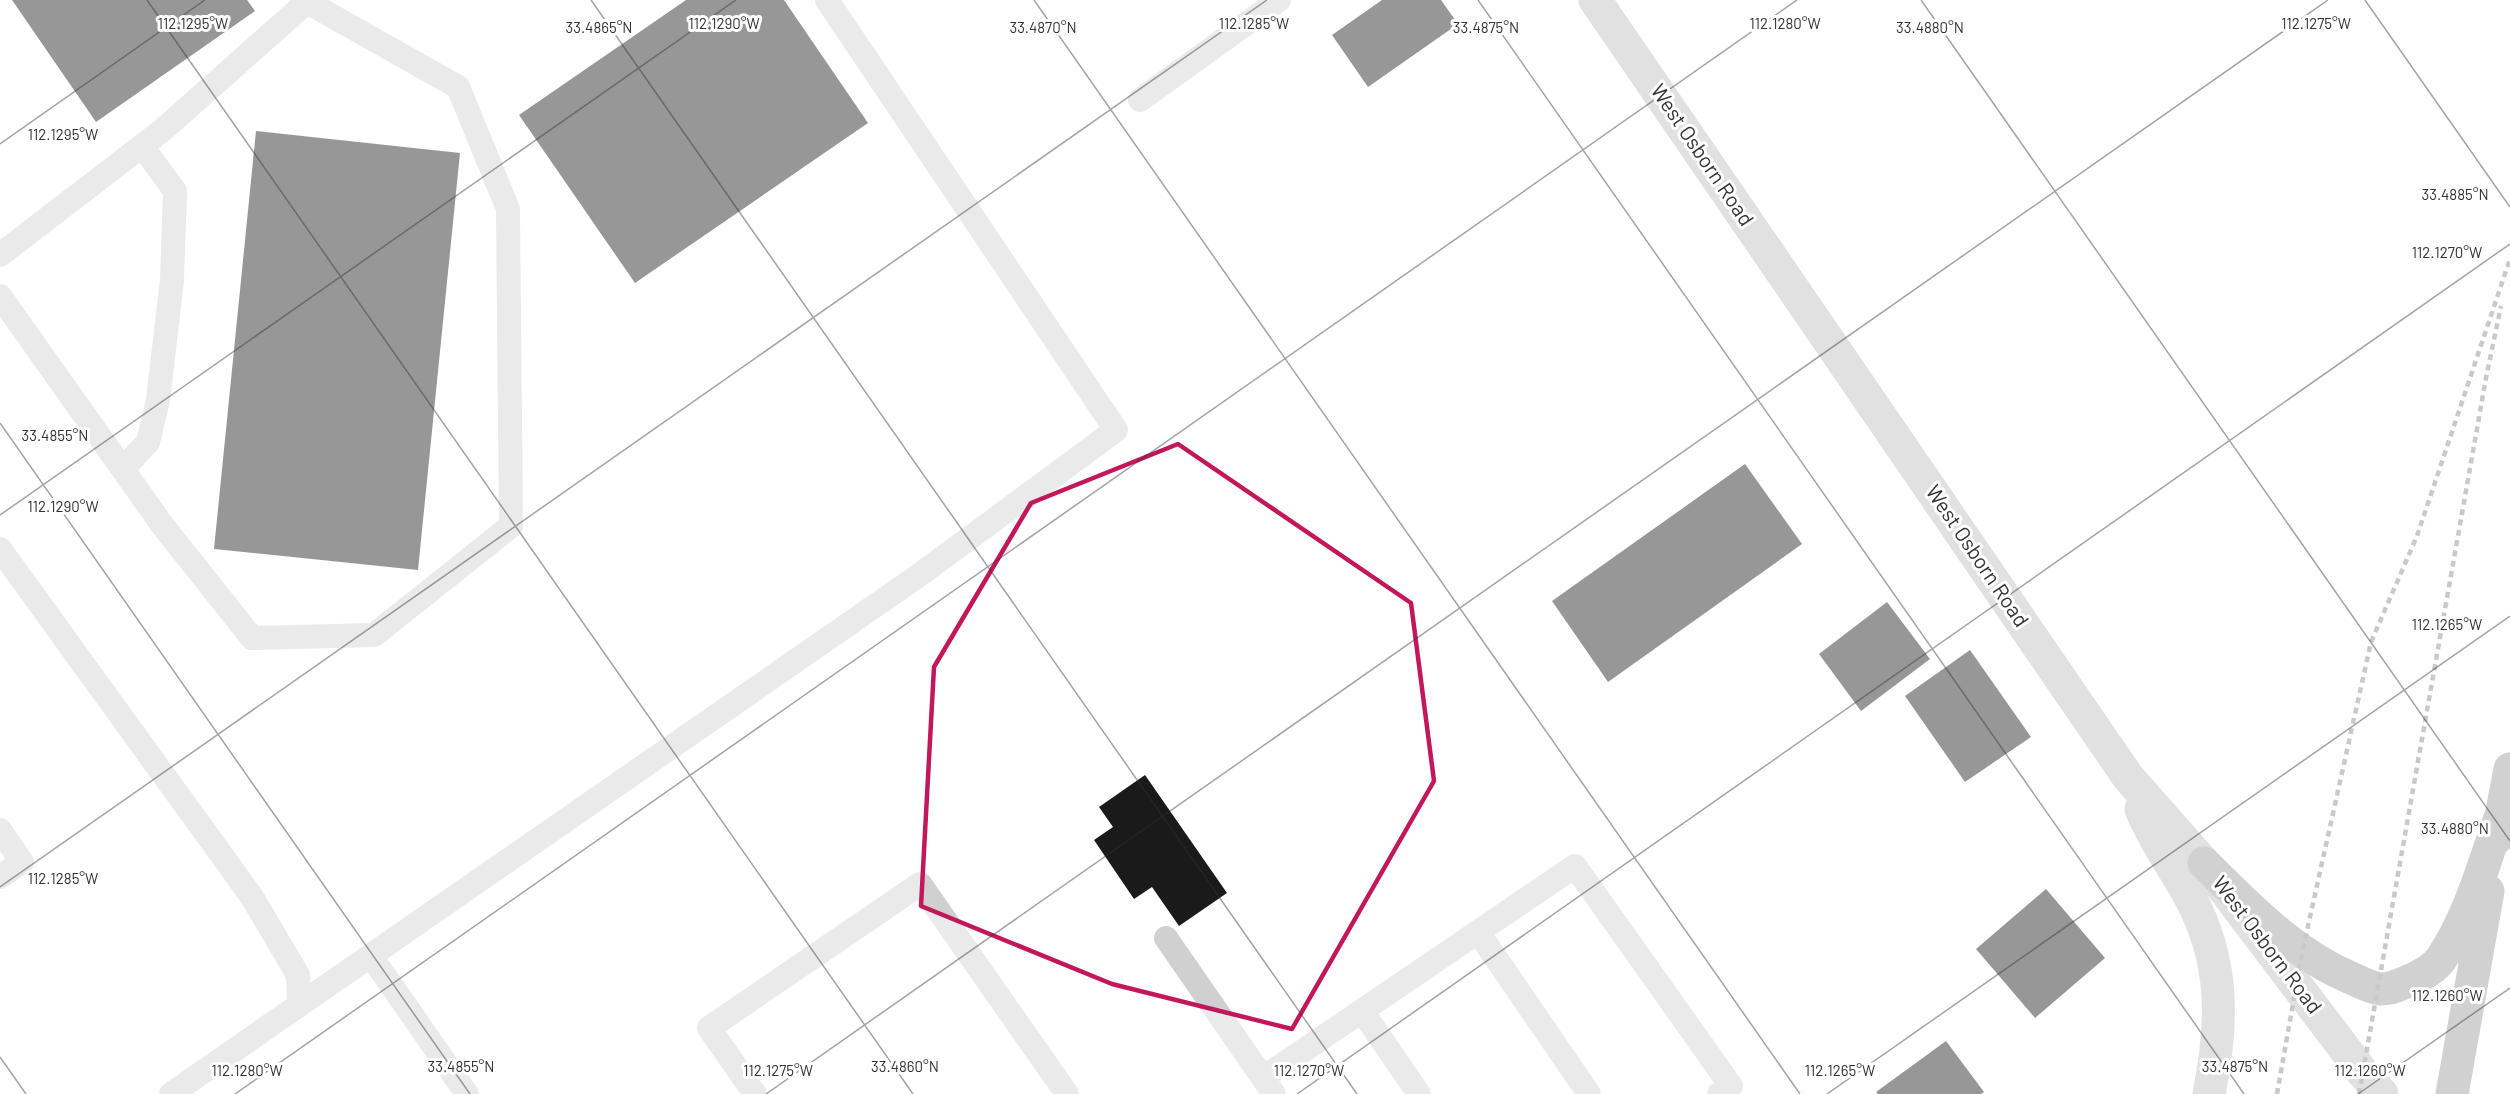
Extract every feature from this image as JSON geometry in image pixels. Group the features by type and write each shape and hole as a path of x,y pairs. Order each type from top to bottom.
{"highway":[{"path":"2452,1094 2510,769"},
{"path":"2204,863 2269,926 2302,953 2337,973 2361,983 2378,989 2388,988 2424,975 2439,960 2457,930 2474,892 2501,815"}],"street":[{"name":"West Osborn Road","path":"1595,0 2128,777 2204,863 2363,1073 2382,1094"},
{"path":"2128,777 2150,831 2199,914 2213,960 2220,1015 2209,1094"}],"lane":[{"path":"171,1094 918,576 1116,430 827,0"},
{"path":"1140,100 1279,0"},
{"path":"0,255 142,146 309,1 458,87 508,209 511,526 374,635 252,638 163,526 0,296"},
{"path":"123,469 148,442 158,400 172,280 176,191 142,146"},
{"path":"0,549 252,897 298,975 299,1005"},
{"path":"0,830 22,862 0,877"},
{"path":"1166,938 1269,1086 1362,1011 1575,866 1731,1086 1719,1094"},
{"path":"755,1094 709,1028 920,884 1067,1094"},
{"path":"1478,932 1589,1094"},
{"path":"371,956 463,1093"},
{"path":"1362,1011 1419,1094"}],"highlighted area":[{"path":"1178,444 1411,603 1434,781 1292,1029 1112,984 921,906 934,667 1031,503"}],"building":[{"path":"12,0 247,0 255,11 96,122"},
{"path":"686,0 784,0 868,123 635,283 519,115"},
{"path":"1382,0 1441,0 1458,24 1368,87 1332,35"},
{"path":"256,131 460,153 418,570 214,549"},
{"path":"1745,464 1802,544 1608,682 1552,601"},
{"path":"1887,602 1930,659 1861,711 1819,654"},
{"path":"1970,650 2031,737 1965,782 1905,696"},
{"path":"1145,775 1227,893 1179,926 1152,887 1134,899 1094,840 1113,827 1099,807"},
{"path":"2046,889 2105,958 2035,1018 1976,949"},
{"path":"1946,1041 1984,1092 1981,1094 1878,1094 1876,1092"}],"railway":[{"path":"2277,1094 2302,953 2371,642 2417,536 2510,259"},
{"path":"2359,1094 2486,378 2501,306"}]}
